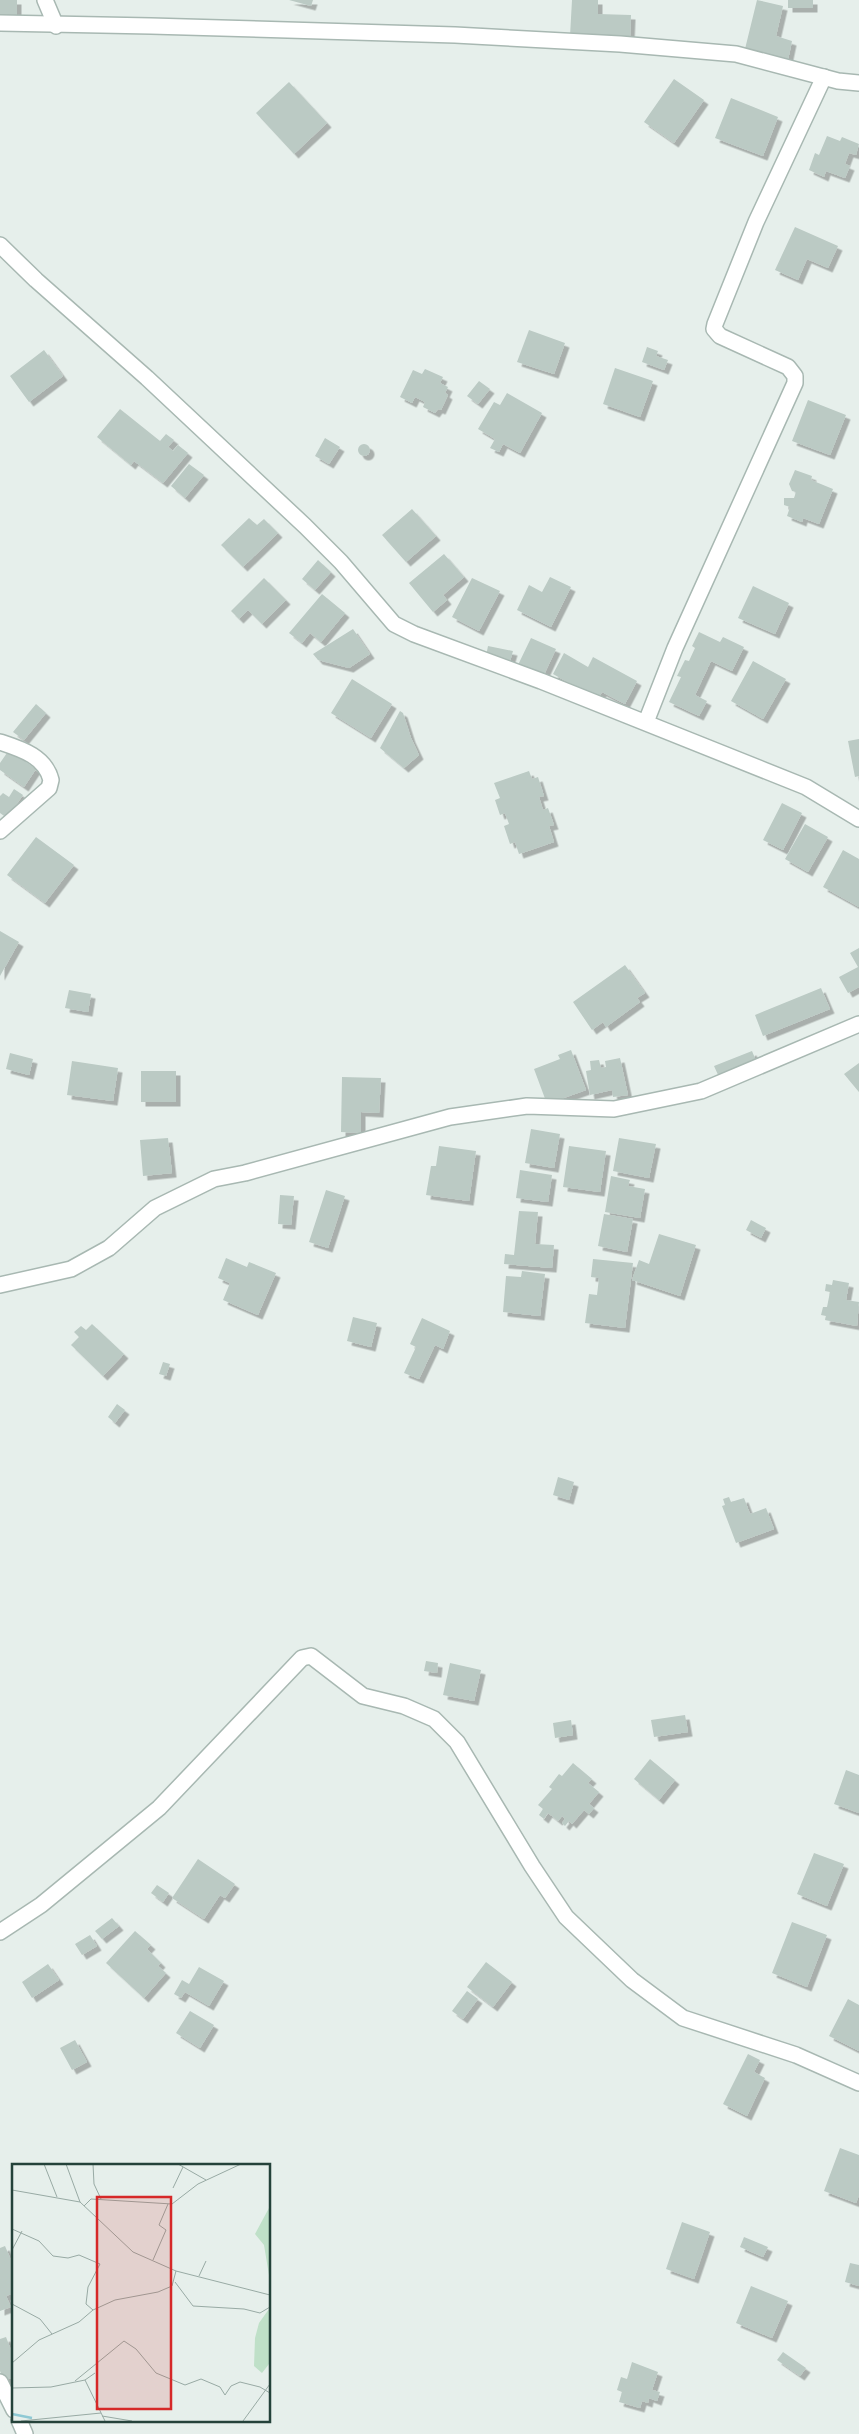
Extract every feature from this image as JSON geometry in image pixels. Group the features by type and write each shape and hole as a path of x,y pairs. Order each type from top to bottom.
{"street":[{"path":"45,0 56,26"},
{"path":"0,23 56,26 191,27 455,35 620,44 736,54 824,77 859,83"},
{"path":"646,722 675,648 795,383 795,376 788,367 720,336 714,329 714,324 756,222 824,77"},
{"path":"0,245 36,280 147,378 305,526 341,562 394,624 414,634 646,722 806,787 859,819"},
{"path":"0,742 27,750 44,766 51,780 49,788 0,831"},
{"path":"0,1284 71,1269 109,1248 155,1208 214,1178 246,1173 450,1117 527,1106 614,1109 701,1091 859,1024"},
{"path":"0,1932 41,1904 159,1808 302,1658 311,1656 363,1696 404,1706 434,1719 457,1742 566,1917 632,1980 683,2018 796,2055 859,2083"},
{"path":"0,2382 12,2406"},
{"path":"19,2422 25,2434"}],"building":[{"path":"0,0 17,0 17,19 0,19"},
{"path":"289,0 313,0 311,6"},
{"path":"572,0 598,0 598,14 631,15 630,38 570,36"},
{"path":"757,0 783,6 776,36 792,41 788,60 745,49"},
{"path":"788,0 813,0 813,8 788,8"},
{"path":"674,79 704,100 674,143 644,122"},
{"path":"289,82 327,123 294,154 256,113"},
{"path":"731,98 778,117 763,156 715,138"},
{"path":"827,136 840,141 842,137 859,144 856,155 849,153 845,164 850,166 845,178 826,171 824,177 809,170 815,153 819,155"},
{"path":"795,227 838,246 828,268 807,259 798,280 775,270"},
{"path":"529,330 565,343 554,374 517,362"},
{"path":"647,347 658,351 656,356 668,360 664,370 642,362"},
{"path":"44,350 63,376 29,402 10,376"},
{"path":"615,368 653,381 640,417 603,404"},
{"path":"425,369 443,377 440,383 448,387 445,393 448,395 441,410 438,409 435,413 423,407 425,402 415,397 412,403 400,397 413,370 422,374"},
{"path":"479,381 490,389 478,404 467,396"},
{"path":"507,393 542,413 520,453 503,444 499,452 490,448 495,439 478,429 494,402 500,405"},
{"path":"808,400 846,415 830,455 792,441"},
{"path":"120,409 160,441 166,434 174,440 168,447 173,451 178,445 188,453 163,483 134,461 131,465 97,437"},
{"path":"325,438 340,447 329,464 315,456"},
{"path":"362,444 366,444 370,450 366,456 362,456 358,452 358,448"},
{"path":"189,464 204,475 185,498 171,486"},
{"path":"795,470 812,476 811,480 833,489 819,524 803,518 802,522 787,516 790,507 784,505 784,498 794,498 796,492 792,491 789,484"},
{"path":"412,509 436,536 406,562 382,535"},
{"path":"249,518 257,525 264,519 278,533 243,567 221,545"},
{"path":"444,554 464,577 443,595 447,600 433,612 409,583"},
{"path":"318,560 331,572 315,590 302,579"},
{"path":"550,577 571,587 551,627 517,610 529,585 542,592"},
{"path":"264,578 286,600 262,624 248,610 239,619 231,611"},
{"path":"472,578 500,591 479,631 452,617"},
{"path":"753,586 789,603 775,634 738,618"},
{"path":"322,594 345,613 321,642 310,633 302,643 289,633"},
{"path":"353,629 370,654 349,668 318,660 313,654"},
{"path":"699,632 720,642 723,637 744,647 732,671 711,661 695,695 707,701 699,716 669,702 681,677 677,676 685,660 689,661 695,648 692,646"},
{"path":"531,638 556,649 542,679 517,667"},
{"path":"488,646 513,651 510,661 486,656"},
{"path":"564,653 588,667 593,657 637,681 625,704 602,692 598,699 553,674"},
{"path":"753,661 786,679 763,719 731,701"},
{"path":"352,679 392,704 371,738 331,713"},
{"path":"36,704 46,713 24,740 13,732"},
{"path":"400,711 403,713 419,755 404,768 380,748"},
{"path":"859,739 859,776 855,777 848,741"},
{"path":"9,750 36,769 24,787 0,770 0,763"},
{"path":"529,771 532,779 538,777 544,796 539,797 543,810 548,808 554,825 549,826 554,842 519,854 515,842 510,844 504,826 509,824 505,813 500,815 495,800 500,798 494,783"},
{"path":"14,789 23,795 7,818 0,813 0,796 3,793 9,797"},
{"path":"782,803 802,813 783,850 763,840"},
{"path":"805,824 828,837 808,872 785,859"},
{"path":"36,837 74,865 45,903 7,875"},
{"path":"843,850 859,859 859,907 823,887"},
{"path":"0,931 19,942 0,976"},
{"path":"859,948 859,987 848,993 839,977 858,967 850,953"},
{"path":"625,965 645,993 637,998 640,1002 606,1027 603,1022 592,1030 573,1002"},
{"path":"821,988 830,1009 763,1036 755,1015"},
{"path":"69,990 91,994 88,1012 65,1008"},
{"path":"571,1050 586,1090 547,1104 534,1069 560,1059 558,1055"},
{"path":"752,1051 757,1063 719,1077 714,1066"},
{"path":"10,1053 33,1059 29,1075 6,1069"},
{"path":"620,1058 628,1095 613,1097 612,1090 590,1095 586,1071 591,1070 590,1061 599,1060 601,1068 606,1067 605,1061"},
{"path":"72,1061 118,1068 113,1101 67,1095"},
{"path":"859,1063 859,1092 844,1074"},
{"path":"141,1071 176,1071 176,1102 141,1102"},
{"path":"342,1077 381,1078 379,1113 361,1112 361,1133 341,1132"},
{"path":"531,1129 560,1134 554,1168 525,1163"},
{"path":"168,1138 172,1173 143,1176 140,1140"},
{"path":"619,1138 656,1144 649,1178 613,1171"},
{"path":"439,1146 476,1151 469,1201 426,1195 431,1166 436,1166"},
{"path":"569,1146 606,1151 600,1192 563,1187"},
{"path":"520,1170 552,1175 548,1202 516,1198"},
{"path":"611,1176 630,1180 628,1186 645,1189 640,1218 605,1212"},
{"path":"326,1190 345,1196 328,1248 309,1242"},
{"path":"280,1195 294,1196 291,1225 278,1224"},
{"path":"519,1211 538,1212 535,1244 554,1245 552,1268 504,1264 505,1254 514,1255"},
{"path":"604,1214 633,1219 627,1252 598,1246"},
{"path":"751,1220 766,1228 761,1238 746,1230"},
{"path":"659,1234 696,1245 680,1296 632,1280 639,1260 649,1264"},
{"path":"226,1258 247,1267 249,1262 276,1273 258,1315 223,1300 230,1283 218,1278"},
{"path":"593,1259 633,1263 625,1328 585,1323 589,1294 597,1295 599,1278 591,1277"},
{"path":"522,1271 545,1274 540,1316 503,1312 506,1276 521,1277"},
{"path":"833,1280 849,1283 846,1300 859,1302 857,1326 825,1320 826,1316 821,1315 823,1307 827,1307 830,1292 825,1291 826,1284 832,1285"},
{"path":"353,1317 377,1323 371,1347 347,1341"},
{"path":"422,1318 450,1331 443,1349 435,1345 419,1379 404,1373 416,1347 410,1344"},
{"path":"92,1324 124,1354 103,1376 71,1345 79,1337 74,1332 81,1326 86,1330"},
{"path":"163,1362 170,1364 166,1376 159,1374"},
{"path":"117,1404 125,1410 115,1423 108,1417"},
{"path":"558,1477 574,1482 569,1500 553,1495"},
{"path":"729,1497 731,1502 744,1498 750,1514 766,1508 774,1529 736,1543 722,1506 725,1505 723,1499"},
{"path":"426,1661 438,1663 437,1673 424,1671"},
{"path":"450,1663 481,1670 474,1701 443,1695"},
{"path":"685,1715 688,1732 654,1737 651,1720"},
{"path":"571,1720 573,1735 555,1738 553,1723"},
{"path":"650,1759 675,1780 659,1800 634,1779"},
{"path":"573,1763 592,1779 588,1783 599,1792 589,1804 594,1808 589,1814 584,1810 572,1824 569,1821 565,1826 562,1823 565,1819 562,1816 558,1821 548,1813 544,1819 539,1815 543,1809 538,1805 552,1789 549,1787 559,1774 562,1776"},
{"path":"846,1770 859,1775 859,1813 834,1804"},
{"path":"814,1853 844,1864 827,1906 797,1894"},
{"path":"198,1859 235,1884 225,1898 220,1895 204,1919 172,1898"},
{"path":"157,1885 169,1893 163,1902 151,1893"},
{"path":"112,1918 119,1926 102,1939 95,1931"},
{"path":"792,1922 827,1935 807,1987 772,1973"},
{"path":"135,1931 151,1945 147,1949 161,1963 158,1966 166,1973 144,1998 106,1963"},
{"path":"90,1935 97,1946 82,1955 75,1944"},
{"path":"486,1962 512,1982 493,2007 467,1987"},
{"path":"48,1964 59,1980 32,1998 22,1982"},
{"path":"199,1967 224,1981 209,2006 185,1992 181,1998 174,1994 182,1980 189,1984"},
{"path":"467,1991 478,1999 463,2019 452,2011"},
{"path":"848,1999 859,2005 859,2051 829,2036"},
{"path":"190,2011 214,2025 200,2048 176,2033"},
{"path":"75,2040 87,2062 72,2070 60,2048"},
{"path":"748,2054 760,2060 754,2072 765,2078 747,2116 723,2104"},
{"path":"840,2148 859,2155 859,2195 856,2203 824,2191"},
{"path":"682,2222 710,2232 694,2279 666,2269"},
{"path":"744,2237 768,2247 763,2257 740,2247"},
{"path":"5,2246 12,2262 12,2294 6,2296 11,2307 0,2311 0,2248"},
{"path":"850,2263 859,2265 859,2286 845,2282"},
{"path":"751,2286 788,2301 772,2338 736,2323"},
{"path":"6,2337 12,2353 12,2378 4,2381 0,2371 0,2339"},
{"path":"783,2352 806,2368 800,2376 777,2360"},
{"path":"632,2362 658,2372 652,2390 660,2392 657,2401 649,2398 648,2403 642,2401 640,2408 619,2402 622,2392 617,2390 621,2377 627,2379"}]}
